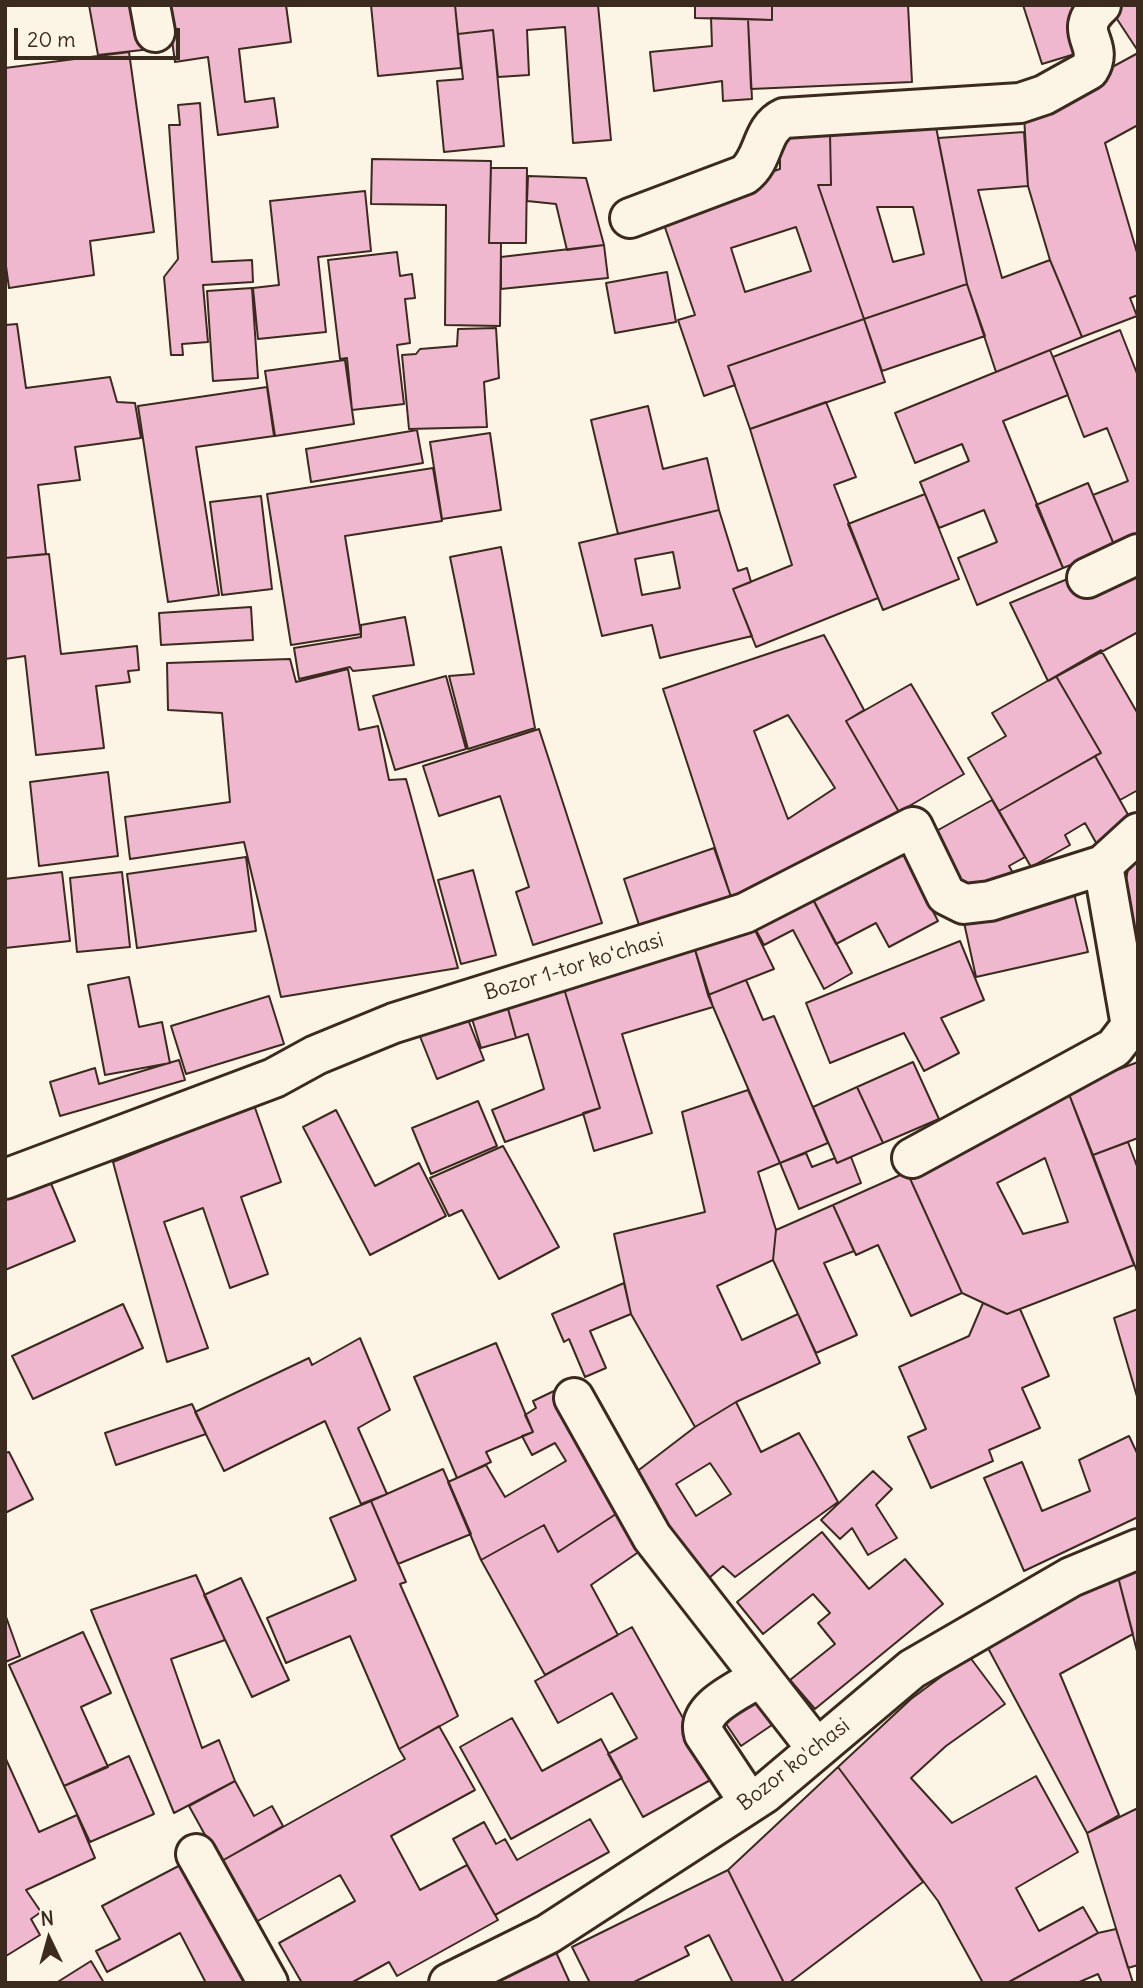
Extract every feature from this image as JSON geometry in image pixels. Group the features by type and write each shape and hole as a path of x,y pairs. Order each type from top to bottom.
{"street":[{"path":"630,218 744,175 758,161 769,129 784,118 1032,101 1089,70 1095,52 1086,30 1087,22 1101,5"},
{"path":"1087,578 1138,554"},
{"name":"Bozor 1-tor koʻchasi","path":"5,1179 274,1078 316,1055 394,1023 745,913 913,827 946,895 964,904 990,901 1103,865 1138,833"},
{"path":"912,1158 1114,1048 1131,1026 1103,865"},
{"path":"573,1398 652,1537 817,1749"},
{"name":"Bozor ko'chasi","path":"449,1983 548,1934 749,1802 912,1669 1071,1577 1138,1549"},
{"path":"749,1802 704,1734 701,1724 705,1713 760,1677"},
{"path":"196,1854 268,1983"}],"building":[{"path":"89,5 142,5 151,49 98,55"},
{"path":"167,5 286,5 291,42 239,49 245,102 274,98 278,127 218,135 208,57 175,62"},
{"path":"371,5 455,5 461,68 378,76"},
{"path":"455,5 598,5 611,140 573,143 565,27 527,30 529,75 498,77 493,30 458,34"},
{"path":"695,5 772,5 772,20 695,18"},
{"path":"772,5 908,5 912,82 751,89 748,19 772,20"},
{"path":"1023,5 1074,5 1085,51 1042,64"},
{"path":"1117,5 1138,5 1138,51 1111,10"},
{"path":"711,18 748,19 752,99 723,101 722,81 654,91 650,52 712,46"},
{"path":"493,30 504,146 444,152 437,81 463,79 458,34"},
{"path":"129,52 154,232 90,241 94,275 9,288 5,259 5,68"},
{"path":"1138,53 1138,125 1105,143 1138,256 1138,295 1130,298 1137,316 1082,337 1050,260 1028,186 1024,115"},
{"path":"200,103 212,262 252,260 253,282 203,285 208,342 182,344 183,355 171,355 164,277 178,259 169,125 180,125 178,105"},
{"path":"936,127 967,284 864,319 818,185 831,185 830,133","holes":["877,207 913,207 924,254 893,262"]},
{"path":"1024,132 1028,186 978,190 1002,278 1050,260 1082,337 996,372 967,284 938,138"},
{"path":"830,133 831,185 818,185 864,319 728,366 735,385 704,396 678,320 695,315 659,210 780,169 780,134","holes":["796,227 811,271 745,292 731,248"]},
{"path":"372,159 491,161 489,243 501,243 500,326 445,325 446,205 371,204"},
{"path":"491,168 527,168 526,243 489,243"},
{"path":"528,176 586,178 604,245 567,250 556,204 527,201"},
{"path":"365,191 371,251 318,257 326,332 258,339 253,288 279,285 270,201"},
{"path":"604,245 608,278 501,289 501,257"},
{"path":"397,252 400,276 412,274 415,298 405,299 410,343 397,345 404,404 352,410 347,358 340,359 328,260"},
{"path":"667,272 676,322 615,333 606,283"},
{"path":"967,284 985,336 882,371 864,319"},
{"path":"252,288 258,378 213,381 207,291"},
{"path":"864,319 885,382 750,429 728,366"},
{"path":"17,324 26,388 110,377 117,402 135,403 141,438 75,447 80,480 38,485 46,554 5,558 5,325"},
{"path":"496,328 499,378 484,382 487,427 409,429 402,355 416,354 420,349 457,346 458,329"},
{"path":"1120,330 1138,376 1138,534 1115,547 1093,495 1128,481 1107,428 1084,437 1053,357"},
{"path":"1050,350 1068,395 1003,421 1063,568 977,605 958,558 997,542 984,510 939,528 920,482 969,461 962,444 915,463 895,413"},
{"path":"345,360 354,424 275,436 265,371"},
{"path":"267,387 274,436 196,447 219,595 168,602 138,406"},
{"path":"826,402 856,477 834,485 878,598 756,647 733,589 792,565 750,429"},
{"path":"648,406 663,469 707,458 719,510 618,534 591,420"},
{"path":"417,430 423,463 311,482 306,449"},
{"path":"490,433 501,510 442,519 430,442"},
{"path":"433,468 442,521 345,536 361,634 291,645 267,494"},
{"path":"1088,483 1115,547 1063,568 1036,505"},
{"path":"925,494 959,579 883,610 848,524"},
{"path":"261,496 272,589 222,595 210,502"},
{"path":"719,510 738,571 747,568 751,582 733,589 752,636 660,658 652,625 602,636 579,543","holes":["673,552 680,588 642,595 635,559"]},
{"path":"501,547 535,728 468,749 449,676 474,674 450,557"},
{"path":"49,554 61,654 137,646 139,670 128,671 130,682 96,686 104,748 36,755 25,656 5,659 5,558"},
{"path":"1138,565 1138,632 1048,681 1010,603 1077,575"},
{"path":"251,607 253,640 161,645 159,613"},
{"path":"405,617 414,665 353,671 350,667 299,679 294,648 361,637 361,625"},
{"path":"824,635 864,710 846,721 899,812 731,897 663,689","holes":["788,715 835,788 788,819 754,731"]},
{"path":"1101,650 1138,714 1138,790 1120,800 1095,756 1101,753 1056,676"},
{"path":"290,659 296,682 348,669 359,730 378,726 389,780 406,779 458,968 281,997 244,842 130,859 125,817 230,802 222,713 168,710 167,663"},
{"path":"446,676 466,749 395,770 373,696"},
{"path":"1056,676 1101,753 999,811 968,758 1006,736 992,713"},
{"path":"911,684 964,774 899,812 846,721"},
{"path":"539,729 602,923 533,945 516,892 529,887 500,796 439,816 423,766"},
{"path":"1095,756 1135,827 1099,848 1085,823 1065,835 1070,845 1031,867 999,811"},
{"path":"108,772 118,856 39,866 30,782"},
{"path":"992,800 1025,857 1009,866 1021,887 963,893 931,834"},
{"path":"895,838 938,921 889,947 876,923 836,944 806,886"},
{"path":"714,848 731,897 640,928 624,879"},
{"path":"1131,852 1138,861 1138,977 1119,919"},
{"path":"246,857 256,931 137,948 127,874"},
{"path":"473,870 496,955 461,964 438,880"},
{"path":"62,872 70,941 5,948 5,879"},
{"path":"122,872 130,947 77,952 70,878"},
{"path":"1072,885 1088,952 976,977 961,909"},
{"path":"806,886 852,973 824,989 793,930 764,945 748,915"},
{"path":"751,922 774,969 708,995 693,943"},
{"path":"960,941 984,1000 941,1018 959,1053 924,1071 904,1033 830,1063 806,1003"},
{"path":"693,943 713,1007 622,1034 652,1133 594,1151 583,1113 600,1108 562,982"},
{"path":"129,977 139,1027 162,1022 170,1063 105,1075 88,985"},
{"path":"746,980 763,1020 774,1016 828,1143 780,1163 708,995"},
{"path":"562,982 600,1108 505,1142 492,1110 544,1089 528,1034 516,1038 505,998"},
{"path":"269,996 284,1044 186,1074 171,1026"},
{"path":"505,998 516,1038 481,1048 469,1009"},
{"path":"467,1017 484,1060 437,1079 419,1034"},
{"path":"179,1060 185,1080 60,1116 50,1082 95,1068 99,1084"},
{"path":"913,1062 939,1119 883,1143 857,1087"},
{"path":"1138,1062 1138,1138 1093,1155 1067,1089"},
{"path":"857,1087 883,1143 837,1163 813,1107"},
{"path":"1067,1089 1134,1265 1007,1314 962,1293 907,1172","holes":["1045,1158 1068,1222 1023,1234 997,1183"]},
{"path":"748,1090 780,1163 758,1172 776,1230 773,1260 717,1286 742,1340 798,1314 820,1363 736,1402 695,1427 631,1314 614,1234 705,1212 682,1112"},
{"path":"478,1101 497,1146 431,1174 412,1128"},
{"path":"254,1105 281,1182 241,1197 268,1274 230,1288 203,1208 164,1222 208,1348 167,1362 113,1162"},
{"path":"336,1110 375,1186 419,1163 446,1216 370,1255 303,1127"},
{"path":"1128,1142 1138,1169 1138,1274 1093,1155"},
{"path":"503,1146 559,1247 499,1279 462,1210 449,1216 430,1178"},
{"path":"806,1153 812,1167 835,1158 837,1163 851,1157 861,1183 799,1209 780,1163"},
{"path":"907,1172 962,1293 911,1316 878,1245 856,1255 833,1205"},
{"path":"47,1174 75,1241 5,1270 5,1191"},
{"path":"833,1205 854,1251 824,1263 857,1335 816,1353 773,1260 776,1230"},
{"path":"624,1283 631,1314 590,1331 606,1368 585,1377 569,1339 564,1342 552,1314"},
{"path":"983,1303 1007,1314 1020,1309 1049,1376 1022,1388 1040,1428 989,1450 993,1461 931,1488 908,1437 926,1429 899,1367 969,1336"},
{"path":"123,1304 143,1348 33,1399 12,1356"},
{"path":"1138,1309 1138,1400 1114,1318"},
{"path":"360,1338 390,1410 358,1428 387,1494 361,1504 325,1421 224,1471 195,1412 309,1358 312,1365"},
{"path":"496,1343 533,1432 486,1452 491,1462 457,1478 414,1377"},
{"path":"554,1391 619,1512 558,1552 544,1525 481,1560 448,1482 486,1465 505,1497 566,1461 555,1443 532,1455 522,1436 533,1432 525,1415 536,1408 533,1401"},
{"path":"736,1402 761,1452 799,1433 838,1502 735,1577 723,1566 709,1578 631,1476 695,1427","holes":["710,1463 731,1494 696,1516 676,1484"]},
{"path":"192,1404 206,1434 116,1465 105,1433"},
{"path":"1129,1436 1138,1455 1138,1517 1024,1571 984,1478 1022,1462 1042,1511 1090,1491 1079,1460"},
{"path":"9,1452 33,1499 5,1513 5,1453"},
{"path":"443,1469 471,1534 398,1564 371,1501"},
{"path":"873,1471 892,1489 876,1505 897,1538 868,1555 852,1528 840,1539 821,1520"},
{"path":"371,1501 406,1582 400,1584 458,1716 399,1749 350,1636 286,1663 267,1618 356,1580 330,1518"},
{"path":"619,1512 653,1542 591,1585 618,1635 545,1675 481,1560 544,1525 558,1552"},
{"path":"822,1532 869,1589 905,1559 943,1604 815,1709 790,1680 835,1644 818,1623 830,1613 813,1594 763,1634 737,1602"},
{"path":"1138,1563 1138,1655 1116,1569"},
{"path":"1116,1569 1133,1634 1060,1674 1119,1815 1087,1833 981,1635"},
{"path":"196,1575 225,1640 171,1659 202,1748 219,1740 235,1781 174,1813 91,1610"},
{"path":"241,1578 289,1680 252,1697 204,1595"},
{"path":"5,1614 20,1656 5,1662"},
{"path":"632,1627 716,1777 643,1817 608,1754 637,1738 612,1693 558,1723 535,1681"},
{"path":"83,1632 111,1693 81,1707 108,1767 64,1786 9,1665"},
{"path":"969,1656 1005,1704 946,1746 911,1778 952,1823 1036,1776 1078,1852 1016,1888 1039,1931 1083,1907 1098,1933 1007,1983 983,1983 938,1901 838,1767 911,1699"},
{"path":"746,1688 772,1725 741,1746 716,1709"},
{"path":"512,1718 542,1771 601,1739 622,1778 511,1839 460,1747"},
{"path":"439,1726 475,1790 391,1836 420,1890 467,1865 498,1920 397,1976 389,1962 351,1983 302,1983 279,1943 355,1901 340,1875 254,1923 220,1862 405,1759 399,1749"},
{"path":"129,1756 154,1814 90,1842 64,1786"},
{"path":"5,1757 39,1832 77,1815 95,1858 26,1890 41,1912 31,1919 40,1935 6,1956"},
{"path":"838,1767 923,1882 789,1983 784,1983 728,1870"},
{"path":"235,1781 254,1816 272,1806 283,1826 220,1862 189,1806"},
{"path":"1138,1808 1138,1965 1128,1968 1087,1833"},
{"path":"590,1819 609,1852 495,1915 453,1839 484,1822 496,1844 505,1839 517,1860"},
{"path":"190,1860 255,1983 206,1983 180,1933 107,1972 96,1951 120,1939 102,1906"},
{"path":"728,1870 784,1983 733,1983 709,1935 685,1947 689,1955 632,1983 590,1983 572,1947"},
{"path":"1116,1929 1133,1983 1102,1983 1098,1974 1077,1983 1007,1983 1098,1933"},
{"path":"555,1950 570,1983 485,1983"},
{"path":"91,1961 104,1983 56,1983"}]}
